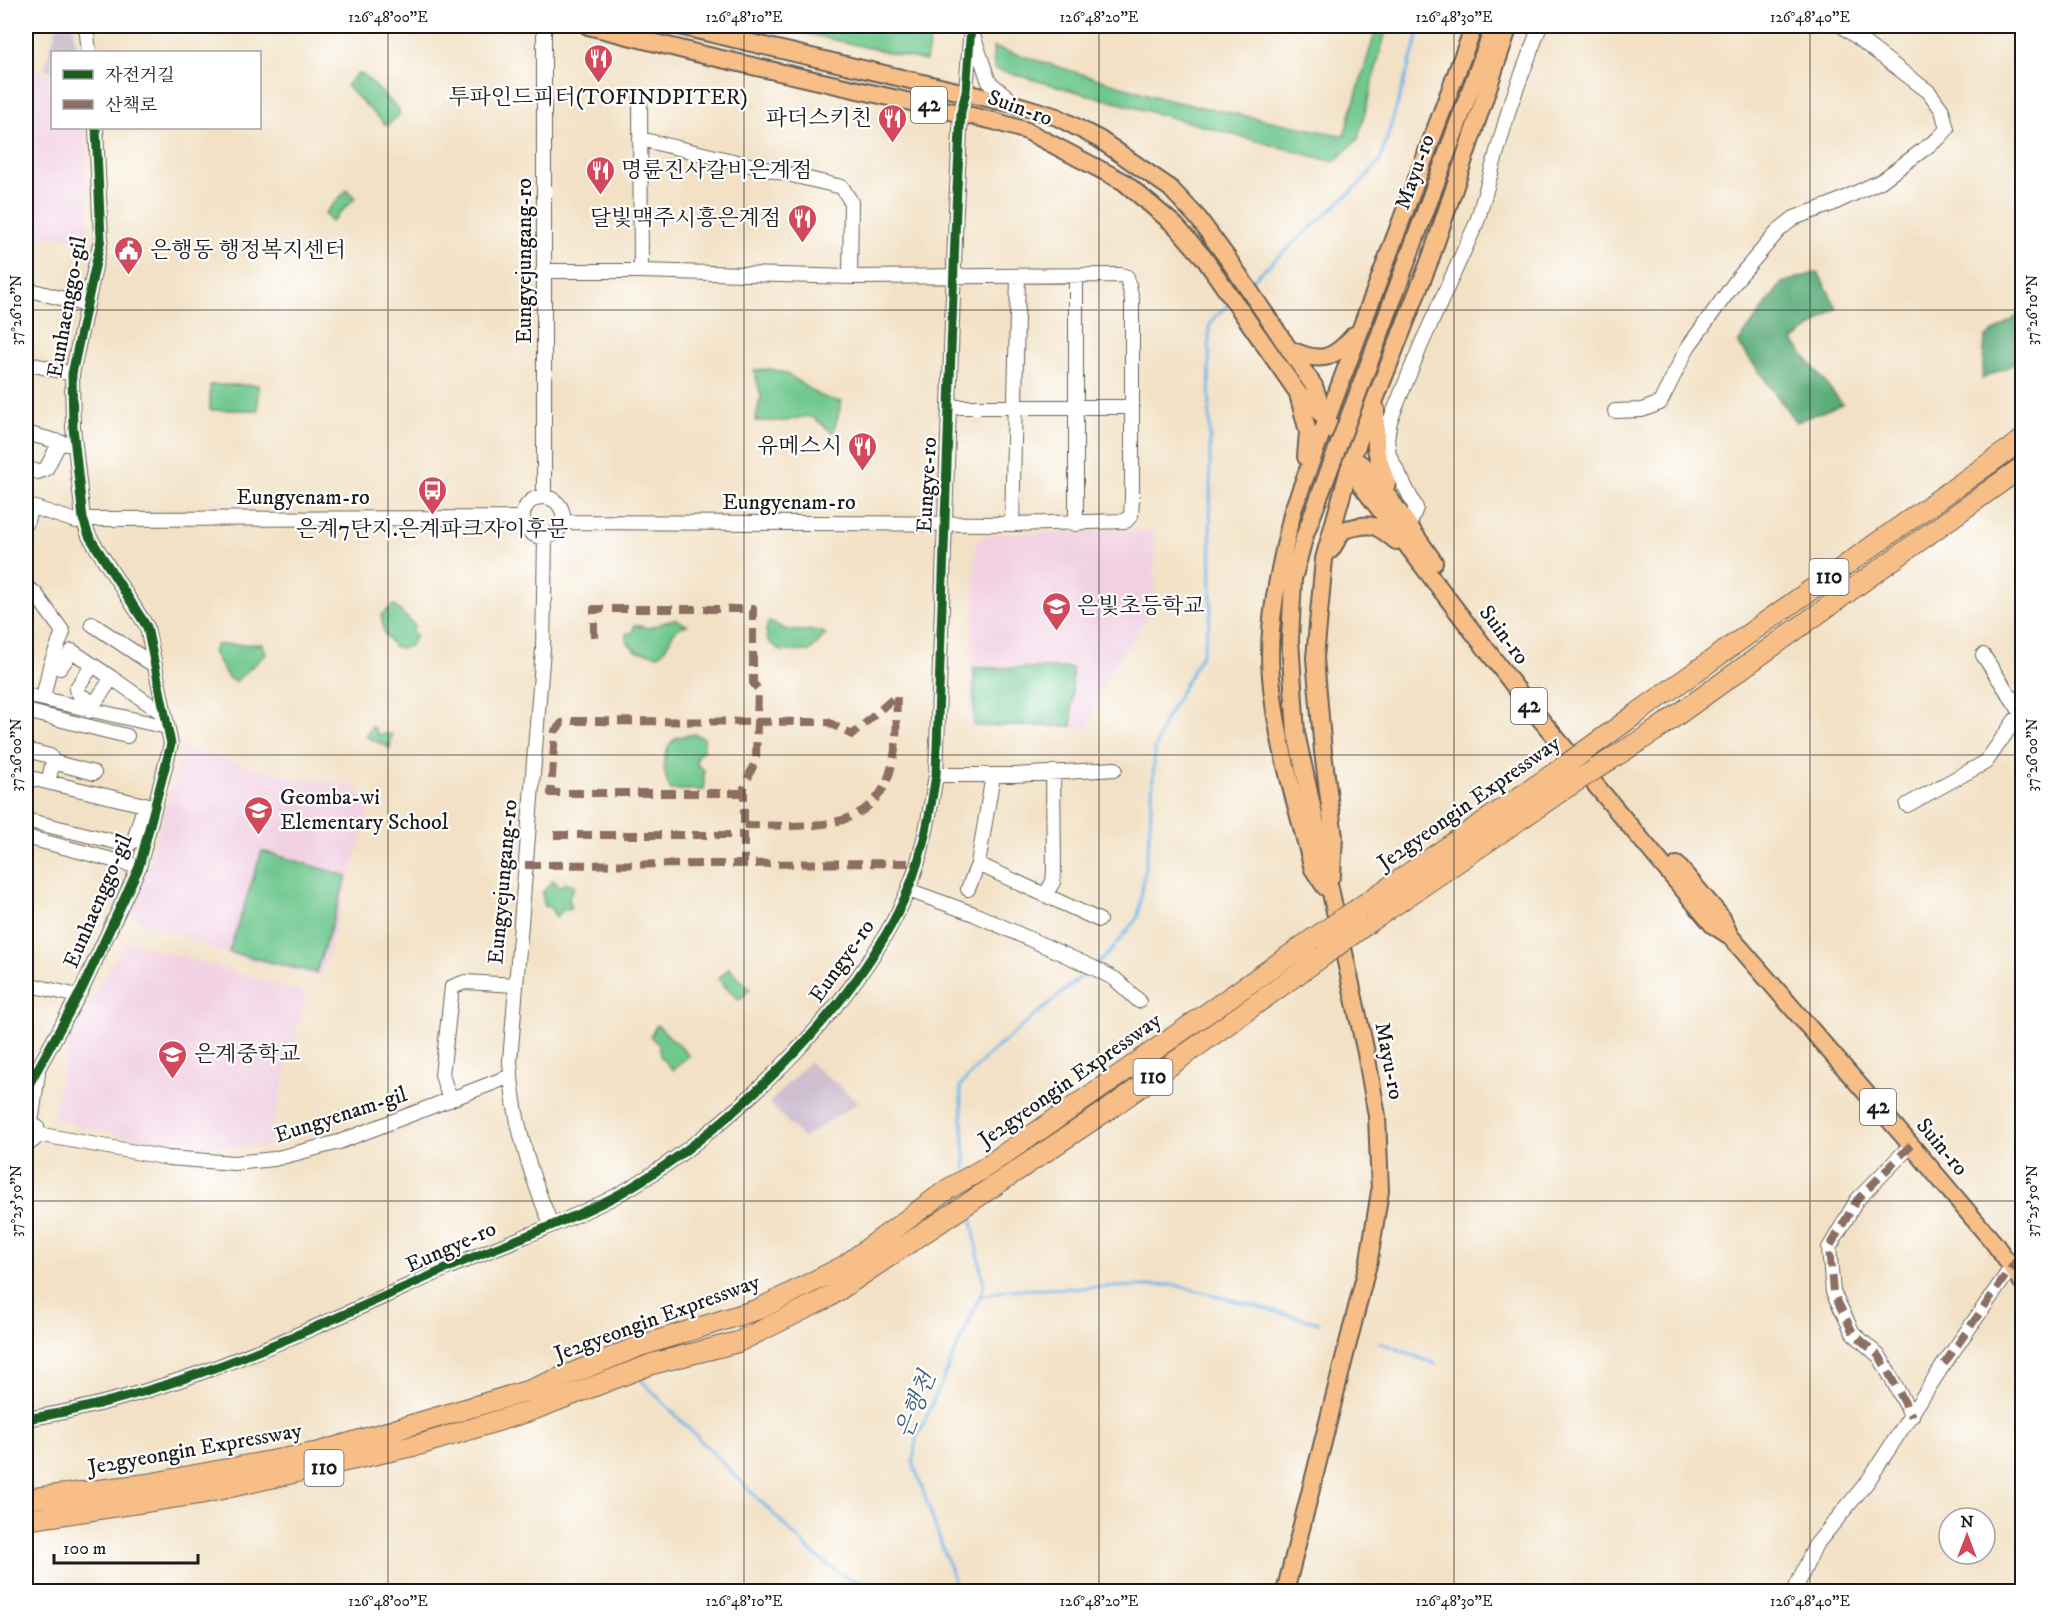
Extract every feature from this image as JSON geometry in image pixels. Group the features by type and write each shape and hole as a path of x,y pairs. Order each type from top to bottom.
{"highway":[{"name":"Je2gyeongin Expressway","path":"26,1499 147,1484 319,1452 530,1390 640,1346 759,1309 844,1266 948,1189 981,1170 1318,947 1559,781 1636,714 2022,441"},
{"name":"Je2gyeongin Expressway","path":"1559,781 1655,731 2018,472"},
{"name":"Je2gyeongin Expressway","path":"26,1520 204,1493 338,1465 422,1444 530,1411 652,1364 738,1342 827,1298 1112,1107 1318,947"}],"main road":[{"name":"Suin-ro","path":"588,26 704,55 961,112 1027,131 1124,182 1176,226 1204,258 1298,393 1326,418"},
{"name":"Suin-ro","path":"679,26 966,92 1057,117 1099,139 1146,169 1170,188 1198,218 1314,386 1326,418 1352,458 1361,485 1538,716 1713,925 1730,936 2013,1263 2022,1282"},
{"path":"1331,896 1313,869 1279,734 1270,676 1271,628 1280,567 1300,490 1474,26"},
{"name":"Mayu-ro","path":"1285,1592 1369,1260 1380,1191 1377,1116 1296,733 1290,640 1293,579 1305,535 1494,26"},
{"path":"1331,896 1335,837 1323,752 1316,658 1324,561 1352,458 1430,260 1509,26"},
{"path":"1289,349 1310,358 1324,357 1339,352 1362,325"},
{"path":"1298,393 1308,432 1300,490"},
{"path":"1377,396 1376,450 1392,502"},
{"name":"Suin-ro","path":"1352,458 1370,470 1541,704 1722,918 1730,936"},
{"path":"1324,561 1343,530 1366,524 1379,526 1425,568"}],"street":[{"path":"86,26 88,51"},
{"name":"Eungyejungang-ro","path":"544,26 544,497"},
{"path":"1409,526 1416,508 1389,455 1387,439 1390,422 1421,345 1477,222 1510,106 1540,26"},
{"path":"1615,411 1642,410 1660,403 1688,347 1738,278 1780,229 1794,218 1832,204 1881,181 1940,138 1947,129 1942,110 1929,92 1842,26"},
{"path":"971,28 989,82 1019,106"},
{"name":"Eungye-ro","path":"26,1419 113,1399 212,1368 331,1321 550,1224 584,1212 644,1180 720,1123 797,1048 850,989 882,942 908,890 925,832 936,775 953,276 961,112 966,92 971,28"},
{"path":"640,99 641,271"},
{"name":"Eunhaenggo-gil","path":"26,1090 78,996 139,867 150,806 170,751 147,627 89,536 83,519 74,446 72,374 102,239 96,129"},
{"path":"640,138 842,187 851,202 850,277"},
{"path":"543,271 641,271 850,277 1127,277 1132,299 1132,407 950,407"},
{"path":"1012,524 1018,276"},
{"path":"1076,276 1076,524"},
{"path":"26,289 87,305"},
{"path":"26,363 72,374"},
{"name":"Eungyenam-ro","path":"563,522 1076,524 1122,522 1130,518 1132,407"},
{"path":"26,433 74,446"},
{"path":"26,468 38,472 46,469 60,442"},
{"path":"537,497 544,497 560,505 563,522 556,533 545,538 532,535 524,525 522,518 526,505 537,497"},
{"path":"26,524 28,506"},
{"name":"Eungyenam-ro","path":"28,506 76,521 83,519 522,518"},
{"name":"Eungyejungang-ro","path":"545,538 543,649 515,985 511,1076 525,1152 550,1224"},
{"path":"26,586 35,593 63,632 50,666 43,699"},
{"path":"92,624 155,666"},
{"path":"60,668 72,651 137,696 166,721"},
{"path":"1908,805 1986,762 2015,720 2022,715 1983,655"},
{"path":"92,707 76,689 93,665"},
{"path":"92,707 112,678"},
{"path":"26,695 92,707 122,718 166,721"},
{"path":"122,718 137,696"},
{"path":"26,711 127,736"},
{"path":"26,750 50,756 53,762 48,782"},
{"path":"53,762 94,773"},
{"path":"936,775 993,775 1115,769"},
{"path":"1045,895 1053,882 1054,870 1053,772"},
{"path":"968,890 978,864 993,775"},
{"path":"26,777 150,806 134,840 128,845 26,820"},
{"path":"26,837 139,867"},
{"path":"978,864 1099,920"},
{"path":"908,890 974,914 1092,967 1115,980 1139,1001"},
{"path":"450,1100 442,1075 452,987 465,982 515,985"},
{"path":"26,984 78,996"},
{"name":"Eunhaenggo-gil","path":"37,1134 37,1125 29,1116 39,1065"},
{"name":"Eungyenam-gil","path":"37,1134 168,1158 234,1163 274,1159 305,1153 511,1076"},
{"path":"26,1150 37,1134"},
{"path":"1911,1145 1857,1200 1829,1248 1833,1292 1853,1333 1880,1357 1912,1416"},
{"path":"1794,1592 1815,1546 1869,1481 2013,1263"}],"shaded area":[{"path":"57,26 73,26 77,51 51,51 51,71 44,69"},
{"path":"26,67 51,75 51,129 85,129 90,237 30,237 26,242"},
{"name":"은빛초등학교","path":"1154,530 1155,606 1102,685 1088,729 969,727 976,544 980,539 992,534"},
{"name":"Geomba-wi Elementary School","path":"183,748 291,777 354,785 370,807 321,978 221,953 125,913 149,865"},
{"name":"은계중학교","path":"125,940 306,993 268,1146 164,1146 52,1119 70,1039"},
{"path":"809,1062 859,1102 803,1138 769,1103"}],"green space":[{"path":"774,26 896,26 931,34 926,61"},
{"path":"1377,26 1387,26 1358,139 1334,162 994,69 993,47 1167,100 1344,136"},
{"path":"357,74 363,74 399,110 399,115 387,126 346,86"},
{"path":"347,190 355,198 331,222 325,213"},
{"path":"1818,272 1837,308 1793,341 1842,404 1796,422 1738,343 1782,283"},
{"path":"2022,313 2022,360 1982,379 1985,338"},
{"path":"771,369 790,376 823,397 842,401 833,433 814,418 806,416 786,421 755,421 761,396 754,370"},
{"path":"210,385 258,385 258,410 210,410"},
{"path":"394,605 415,626 411,630 416,635 412,644 404,648 394,647 384,633 381,615"},
{"path":"674,619 687,625 676,630 666,648 658,655 636,651 627,642 626,634 633,632 634,625 649,628"},
{"path":"769,622 788,630 816,631 826,634 810,651 781,651 768,641 766,629"},
{"path":"263,644 266,654 236,681 228,678 213,652 216,645"},
{"path":"974,668 1072,668 1072,726 974,726"},
{"path":"371,727 376,729 376,734 392,734 390,748 366,737"},
{"path":"694,734 704,738 704,750 696,760 704,770 704,790 671,790 664,762 668,748 678,737"},
{"path":"262,851 347,876 316,973 229,952"},
{"path":"553,880 560,887 565,883 575,885 569,897 571,907 563,910 556,917 549,906 545,907 542,893"},
{"path":"729,968 750,989 739,1000 718,979"},
{"path":"657,1025 689,1055 673,1070 660,1056 659,1045 650,1036"}],"waterway":[{"path":"1250,282 1361,183 1380,161 1421,26"},
{"path":"1095,965 1109,953 1138,917 1149,840 1155,749 1164,722 1203,652 1211,613 1209,327 1214,318 1229,304"},
{"path":"966,1170 960,1086 987,1056 1088,971"},
{"name":"은행천","path":"958,1592 913,1462 916,1440 984,1287 970,1210"},
{"path":"980,1296 1008,1290 1175,1285 1319,1323"},
{"path":"606,1339 615,1349"},
{"path":"1380,1342 1435,1364"},
{"path":"638,1377 813,1554 848,1579 907,1590"}],"marked path":[{"path":"594,637 594,609 753,609 753,683 758,689 756,759 744,788 744,863"},
{"path":"744,793 551,793 555,731 562,723 571,721 828,722 852,735 897,695"},
{"path":"744,825 789,826 833,822 853,816 870,805 883,789 894,757 897,695"},
{"path":"554,835 744,835"},
{"path":"525,865 916,863"},
{"path":"1911,1145 1857,1200 1829,1248 1833,1292 1853,1333 1880,1357 1912,1416"},
{"path":"1944,1364 2016,1261"}],"cycle path":[{"path":"26,1419 81,1408 187,1378 291,1337 464,1261 571,1218 612,1198 654,1173 697,1142 741,1105 783,1065 822,1022 857,978 886,933 908,890 922,848 936,775 956,209 961,112 966,92 971,26"},
{"path":"26,1090 82,989 139,867 171,744 147,627 89,536 83,519 73,427 72,374 101,239 96,129"}],"place":[{"name":"투파인드피터(TOFINDPITER)","path":"598,84"},
{"name":"파더스키친","path":"893,144"},
{"name":"명륜진사갈비은계점","path":"600,196"},
{"name":"달빛맥주시흥은계점","path":"802,244"},
{"name":"은행동 행정복지센터","path":"129,276"},
{"name":"유메스시","path":"863,472"},
{"name":"은계7단지.은계파크자이후문","path":"432,516"},
{"name":"은빛초등학교","path":"1056,632"},
{"name":"Geomba-wi Elementary School","path":"259,836"},
{"name":"은계중학교","path":"173,1080"}]}
